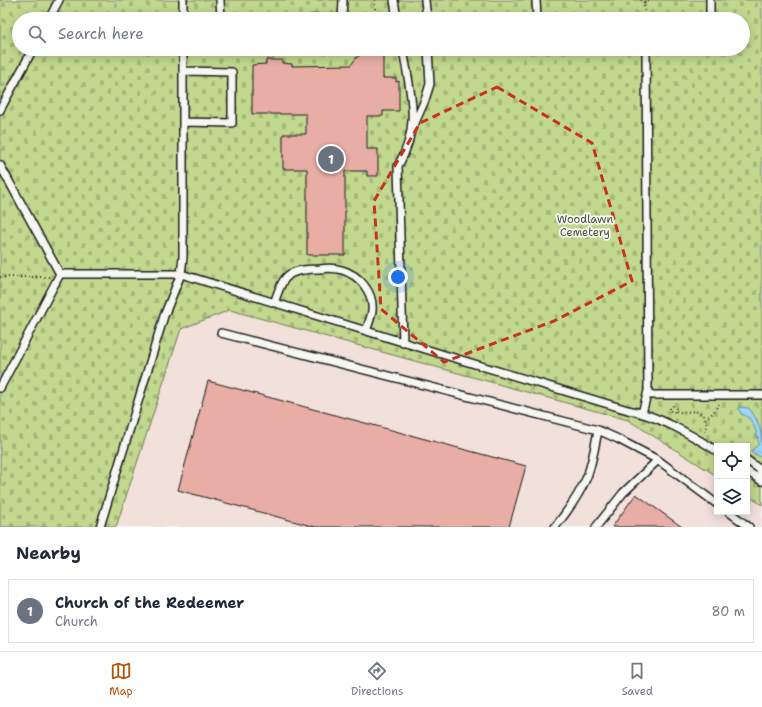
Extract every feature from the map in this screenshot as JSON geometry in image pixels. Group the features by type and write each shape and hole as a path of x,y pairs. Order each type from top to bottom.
{"lane":[{"path":"53,12 59,0"},
{"path":"183,0 183,12"},
{"path":"220,0 221,12"},
{"path":"342,12 343,0"},
{"path":"394,0 396,12"},
{"path":"425,0 426,12"},
{"path":"536,0 537,12"},
{"path":"710,0 710,12"},
{"path":"0,110 29,56"},
{"path":"100,527 164,316 181,274 183,257 183,56"},
{"path":"404,56 412,104 413,127"},
{"path":"403,343 398,166 406,154 413,127 425,100 430,84 428,56"},
{"path":"642,413 648,391 646,56"},
{"path":"183,71 232,72 232,123 183,122"},
{"path":"0,165 59,275"},
{"path":"274,303 283,281 290,274 308,269 333,268 342,270 362,281 368,291 372,310 366,331"},
{"path":"59,275 181,274 403,343 642,413 679,429 714,449"},
{"path":"0,388 59,275"},
{"path":"221,333 598,430 658,460 714,502"},
{"path":"647,395 762,395"},
{"path":"555,527 567,512 586,478 598,430"},
{"path":"596,527 623,493 658,460"},
{"path":"750,462 759,469 762,475"},
{"path":"750,473 762,481"},
{"path":"732,515 749,527"}],"path":[{"path":"375,0 375,12"},
{"path":"644,2 649,0"},
{"path":"644,2 645,12"},
{"path":"0,277 59,275"},
{"path":"705,419 716,410 719,403 719,395"},
{"path":"676,411 697,411 701,414 705,419 706,430 700,441"}],"highlighted area":[{"path":"497,87 592,143 632,281 554,321 444,362 381,309 374,201 420,123"}],"shaded area":[{"path":"230,310 628,420 714,474 714,515 750,515 750,497 762,505 762,527 116,527 181,329"}],"green space":[{"name":"Woodlawn Cemetery","path":"0,0 762,0 762,505 750,497 750,443 714,443 714,474 628,420 230,310 181,329 116,527 0,527"}],"water":[{"path":"738,407 749,408 757,420 761,437 762,458 751,451 759,444 754,426 749,418 741,414"}],"building":[{"path":"383,56 383,78 396,78 396,82 399,81 399,111 383,111 383,116 367,116 367,149 378,149 378,176 367,176 367,171 345,171 345,255 307,255 307,169 283,169 283,134 306,134 306,114 252,114 252,65 266,64 266,60 282,60 282,63 292,64 292,66 351,65 357,57"},
{"path":"208,381 526,466 509,527 315,527 178,490"},
{"path":"636,494 682,527 612,527"}],"place":[{"name":"Church of the Redeemer","path":"331,159"}]}
